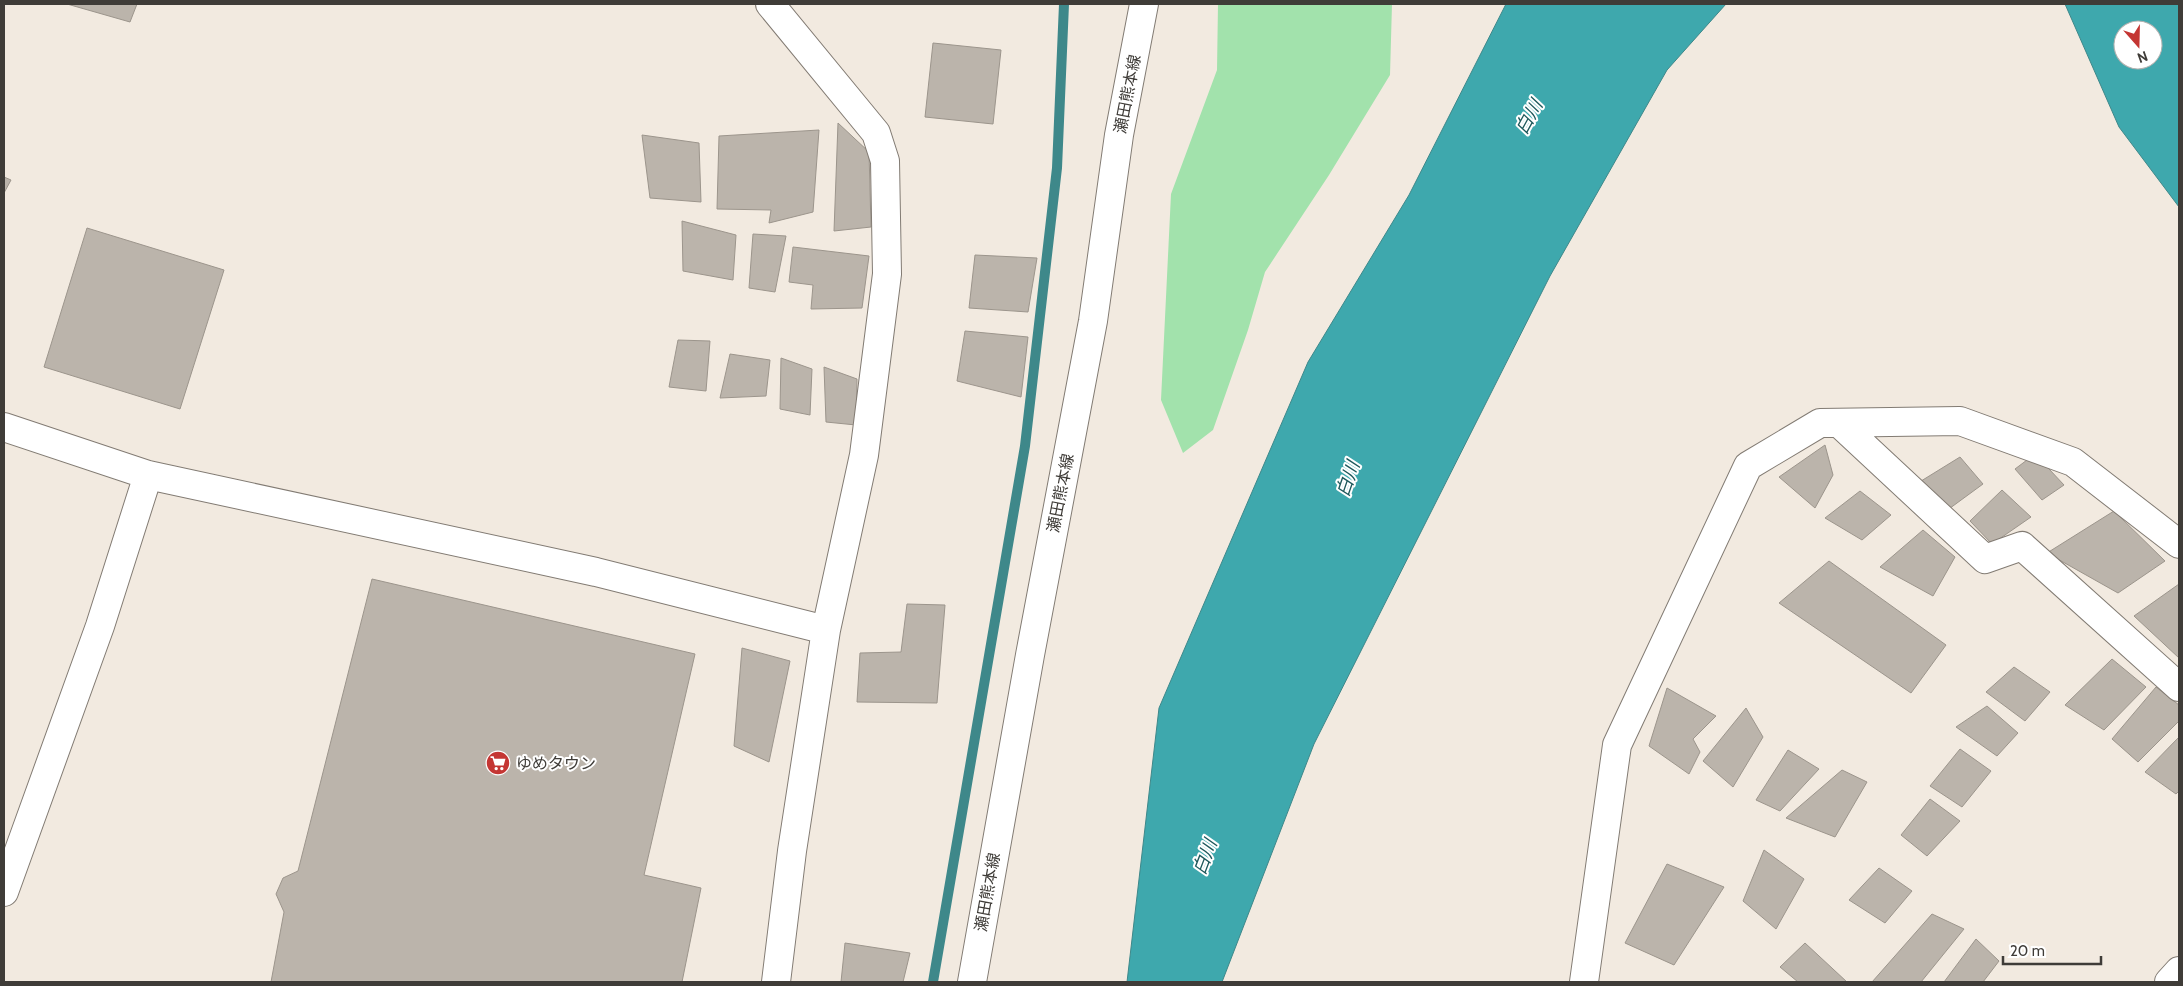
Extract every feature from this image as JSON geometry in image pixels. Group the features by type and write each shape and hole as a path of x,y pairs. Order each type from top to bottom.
{"street":[{"path":"770,4 876,133 885,161 887,274 864,454 826,630 792,851 776,982"},
{"name":"瀬田熊本線","path":"972,982 1092,321 1118,135 1144,4"},
{"path":"1584,982 1618,745 1748,466 1820,423 1960,421 2073,462 2179,544"},
{"path":"1839,423 1985,559 2022,546 2179,687"},
{"path":"4,427 148,475 596,572 826,630"},
{"path":"4,892 100,626 148,475"},
{"path":"2169,982 2179,971"}],"green space":[{"path":"1218,4 1392,4 1390,75 1329,175 1265,272 1248,330 1213,430 1183,453 1161,400 1171,194 1217,70"}],"water":[{"name":"白川","path":"1506,4 1726,4 1667,70 1550,276 1314,744 1222,982 1127,982 1159,708 1308,362 1409,195"},
{"path":"2065,4 2179,4 2179,207 2119,127"}],"building":[{"path":"67,4 137,4 130,22"},
{"path":"933,43 1001,50 993,124 925,117"},
{"path":"838,123 869,152 871,227 834,231"},
{"path":"819,130 813,212 769,223 771,210 717,209 719,136"},
{"path":"642,135 699,143 701,202 650,198"},
{"path":"4,177 11,180 4,193"},
{"path":"682,221 736,235 733,280 683,271"},
{"path":"87,228 224,270 180,409 44,367"},
{"path":"753,234 786,236 775,292 749,288"},
{"path":"793,247 869,256 862,308 811,309 813,285 789,282"},
{"path":"975,255 1037,258 1028,312 969,308"},
{"path":"965,331 1028,337 1021,397 957,381"},
{"path":"678,340 710,341 706,391 669,387"},
{"path":"730,354 770,360 766,396 720,398"},
{"path":"781,358 812,369 810,415 780,409"},
{"path":"824,367 857,379 856,425 826,422"},
{"path":"1825,445 1833,475 1815,508 1779,477"},
{"path":"2035,454 2064,485 2042,500 2015,469"},
{"path":"1960,457 1983,484 1942,514 1913,486"},
{"path":"2002,490 2031,517 1992,544 1970,521"},
{"path":"1860,491 1891,515 1862,540 1825,518"},
{"path":"2114,511 2165,561 2118,593 2047,553"},
{"path":"1923,530 1955,557 1933,596 1880,567"},
{"path":"1829,561 1946,645 1911,693 1779,603"},
{"name":"ゆめタウン","path":"372,579 695,654 644,875 701,888 682,982 271,982 284,912 276,894 283,878 298,871"},
{"path":"2179,584 2179,658 2134,616"},
{"path":"907,604 945,605 937,703 857,702 860,653 901,652"},
{"path":"742,648 790,661 769,762 734,746"},
{"path":"2112,659 2146,687 2104,730 2065,705"},
{"path":"2014,667 2050,692 2025,721 1986,692"},
{"path":"2156,687 2179,705 2179,721 2138,762 2112,739"},
{"path":"1667,688 1716,716 1693,739 1700,752 1689,774 1649,746"},
{"path":"1987,706 2018,733 1997,756 1956,727"},
{"path":"1746,708 1763,737 1733,787 1703,761"},
{"path":"2179,737 2179,791 2176,794 2145,772"},
{"path":"1960,749 1991,771 1962,807 1930,786"},
{"path":"1788,750 1819,769 1780,811 1756,800"},
{"path":"1842,770 1867,782 1835,837 1786,818"},
{"path":"1930,799 1960,821 1927,856 1901,835"},
{"path":"1764,850 1804,879 1776,929 1743,901"},
{"path":"1667,864 1724,887 1674,965 1625,943"},
{"path":"1879,868 1912,891 1885,923 1849,900"},
{"path":"1932,914 1964,929 1921,982 1872,982"},
{"path":"1976,939 1999,961 1983,982 1944,982"},
{"path":"845,943 910,953 903,982 841,982"},
{"path":"1805,943 1847,982 1798,982 1780,967"}],"waterway":[{"path":"933,982 1025,446 1057,168 1064,4"}],"place":[{"name":"ゆめタウン","path":"498,763"}]}
